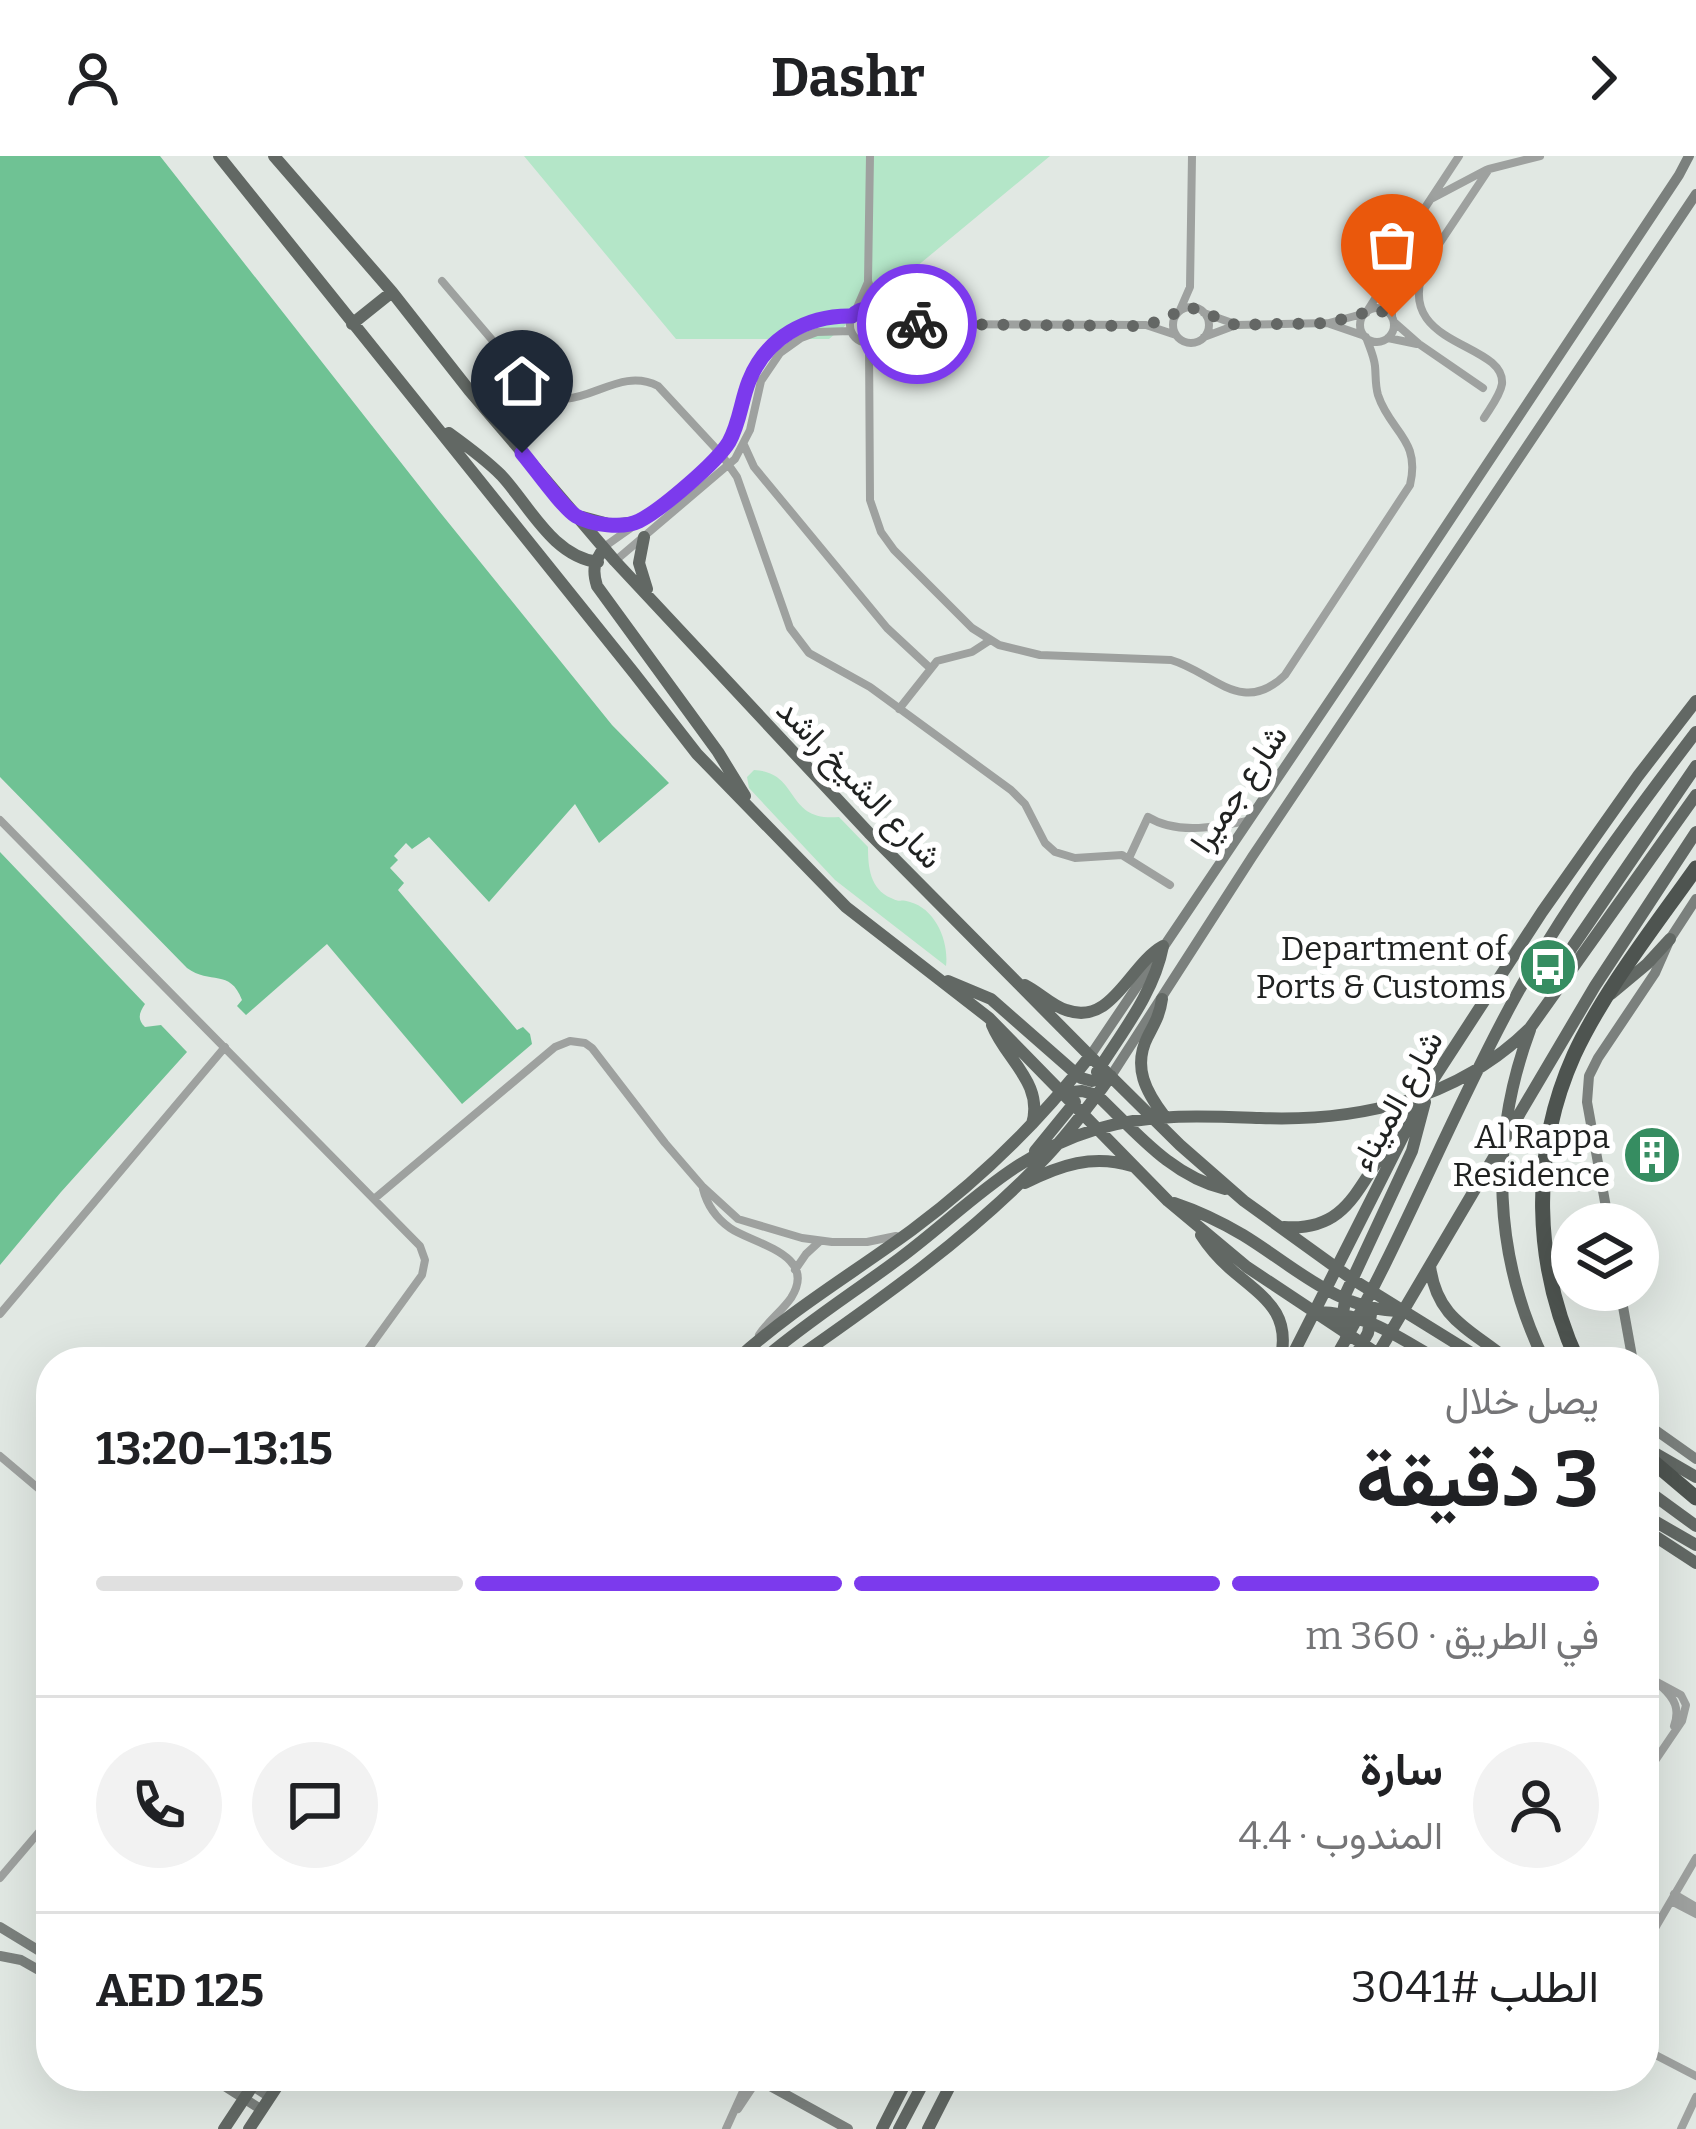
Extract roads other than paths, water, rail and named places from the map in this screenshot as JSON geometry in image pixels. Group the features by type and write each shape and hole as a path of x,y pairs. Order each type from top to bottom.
{"highway":[{"path":"1572,1347 1557,1308 1544,1245 1543,1182 1552,1121 1565,1077 1590,1025 1696,868"},
{"path":"1659,1465 1696,1498"}],"main road":[{"path":"220,156 698,754 757,816 846,907 989,1018 1194,1224 1247,1267 1366,1347"},
{"name":"شارع الشيخ راشد","path":"274,156 615,561 1013,979 1231,1190 1337,1268 1462,1347"},
{"path":"352,324 392,292"},
{"path":"433,422 500,474 573,556 615,561"},
{"path":"575,515 612,524 638,522"},
{"path":"644,537 639,563 657,606"},
{"path":"604,548 595,562 597,586 718,752 757,816"},
{"name":"شارع الميناء","path":"1296,1347 1426,1089 1542,912 1696,701"},
{"path":"1341,1347 1392,1253 1515,997 1599,866 1696,732"},
{"path":"1539,1347 1518,1295 1504,1228 1502,1161 1510,1093 1550,985 1696,766"},
{"path":"778,1347 920,1242 979,1192 1026,1159 1061,1142 1098,1128 1156,1117 1266,1119 1360,1113 1411,1101 1474,1072 1530,1028 1696,795"},
{"path":"1385,1347 1579,1013 1696,832"},
{"path":"1579,1013 1622,986 1670,939"},
{"path":"1013,979 1065,1010 1091,1012 1110,1002 1140,964 1163,946"},
{"path":"1004,1197 1029,1158 1078,1110 1087,1086 1146,995 1163,946"},
{"path":"941,979 991,999 1175,1168 1207,1185 1231,1190"},
{"path":"1162,999 1143,1046 1141,1071 1147,1093 1180,1145"},
{"path":"989,1018 1031,1086 1035,1103 1031,1125"},
{"name":"شارع جميرا","path":"753,1345 788,1315 916,1227 1062,1093 1087,1086 1100,1066"},
{"path":"1345,1333 1343,1307 1358,1282 1412,1151 1426,1089"},
{"path":"1279,1226 1311,1226 1341,1212 1386,1148 1406,1129"},
{"path":"811,1347 913,1275 1004,1197 1034,1179 1080,1162 1133,1167"},
{"path":"1168,1201 1229,1227 1326,1290 1343,1307"},
{"path":"1194,1224 1220,1260 1261,1292 1275,1310 1281,1347"},
{"path":"1430,1265 1448,1314 1489,1347"},
{"path":"1358,1282 1370,1315 1361,1347"},
{"path":"1314,1312 1343,1307 1370,1315 1417,1347"},
{"path":"1370,1315 1403,1311"},
{"path":"1659,1458 1696,1477"},
{"path":"1659,1499 1696,1526"},
{"path":"1659,1524 1696,1545"},
{"path":"1659,1539 1696,1563"},
{"path":"224,2129 249,2091"},
{"path":"249,2129 274,2091"},
{"path":"882,2129 901,2091"},
{"path":"898,2129 919,2091"},
{"path":"932,2125 948,2091"}],"street":[{"path":"870,156 868,280 886,322 883,336"},
{"path":"1176,335 1173,324 1190,287 1192,156"},
{"path":"868,344 868,489 876,521 895,550 973,628 990,640 1029,654 1171,660 1238,692 1261,691 1289,669 1410,485 1412,453 1381,402 1376,366 1361,324 1403,244 1459,156"},
{"path":"1429,200 1489,169 1540,156"},
{"name":"شارع جميرا","path":"1163,946 1689,156"},
{"path":"1484,418 1501,388 1500,372 1490,360 1434,328 1419,292 1427,262 1489,169"},
{"name":"شارع جميرا","path":"1100,1066 1162,999 1696,194"},
{"path":"1376,366 1393,331 1392,272"},
{"path":"868,280 853,314 851,332 868,344"},
{"path":"442,281 538,393 566,400 626,380 645,380 664,391 730,464 788,621 809,653 855,678 1018,797 1055,852 1075,858 1130,857 1170,884"},
{"path":"1190,287 1209,325 1204,337"},
{"path":"604,548 721,454 736,427 751,377 769,348 807,323 868,307 913,324 1146,326 1192,342 1236,325 1329,323 1382,309 1419,344 1484,388"},
{"path":"1146,326 1190,307 1236,325"},
{"path":"1329,323 1374,342 1419,344"},
{"path":"868,344 913,324"},
{"path":"615,561 730,464 753,422 761,381 786,347 825,331 851,332"},
{"path":"744,445 754,467 877,617 930,668"},
{"path":"899,709 930,668 990,640"},
{"path":"1130,857 1148,817 1177,827 1207,828 1249,820"},
{"path":"0,820 420,1246 424,1268 418,1282 370,1347"},
{"path":"1605,1203 1588,1109 1588,1083 1598,1058 1655,973 1696,899"},
{"path":"374,1199 555,1047 570,1041 585,1043 598,1053 665,1143 738,1219 820,1241 867,1242 916,1227"},
{"path":"0,1314 225,1048"},
{"path":"703,1187 708,1204 723,1222 782,1253 795,1270 792,1296 753,1345"},
{"path":"795,1270 820,1241"},
{"path":"1624,1311 1630,1347"},
{"path":"1659,1433 1696,1459"},
{"path":"0,1456 36,1486"},
{"path":"1659,1684 1676,1691 1681,1706 1659,1753"},
{"path":"0,1878 36,1836"},
{"path":"1659,1920 1696,1858"},
{"path":"1672,1898 1696,1910"},
{"path":"0,1927 36,1949"},
{"path":"0,1956 36,1968"},
{"path":"1659,2057 1696,2076"},
{"path":"255,2091 266,2104"},
{"path":"728,2124 746,2091"},
{"path":"779,2091 848,2129"},
{"path":"1683,2129 1696,2097"},
{"path":"1683,2129 1696,2110"}],"place":[{"name":"Department of Ports & Customs","path":"1548,967"},
{"name":"Al Rappa Residence","path":"1652,1155"}]}
